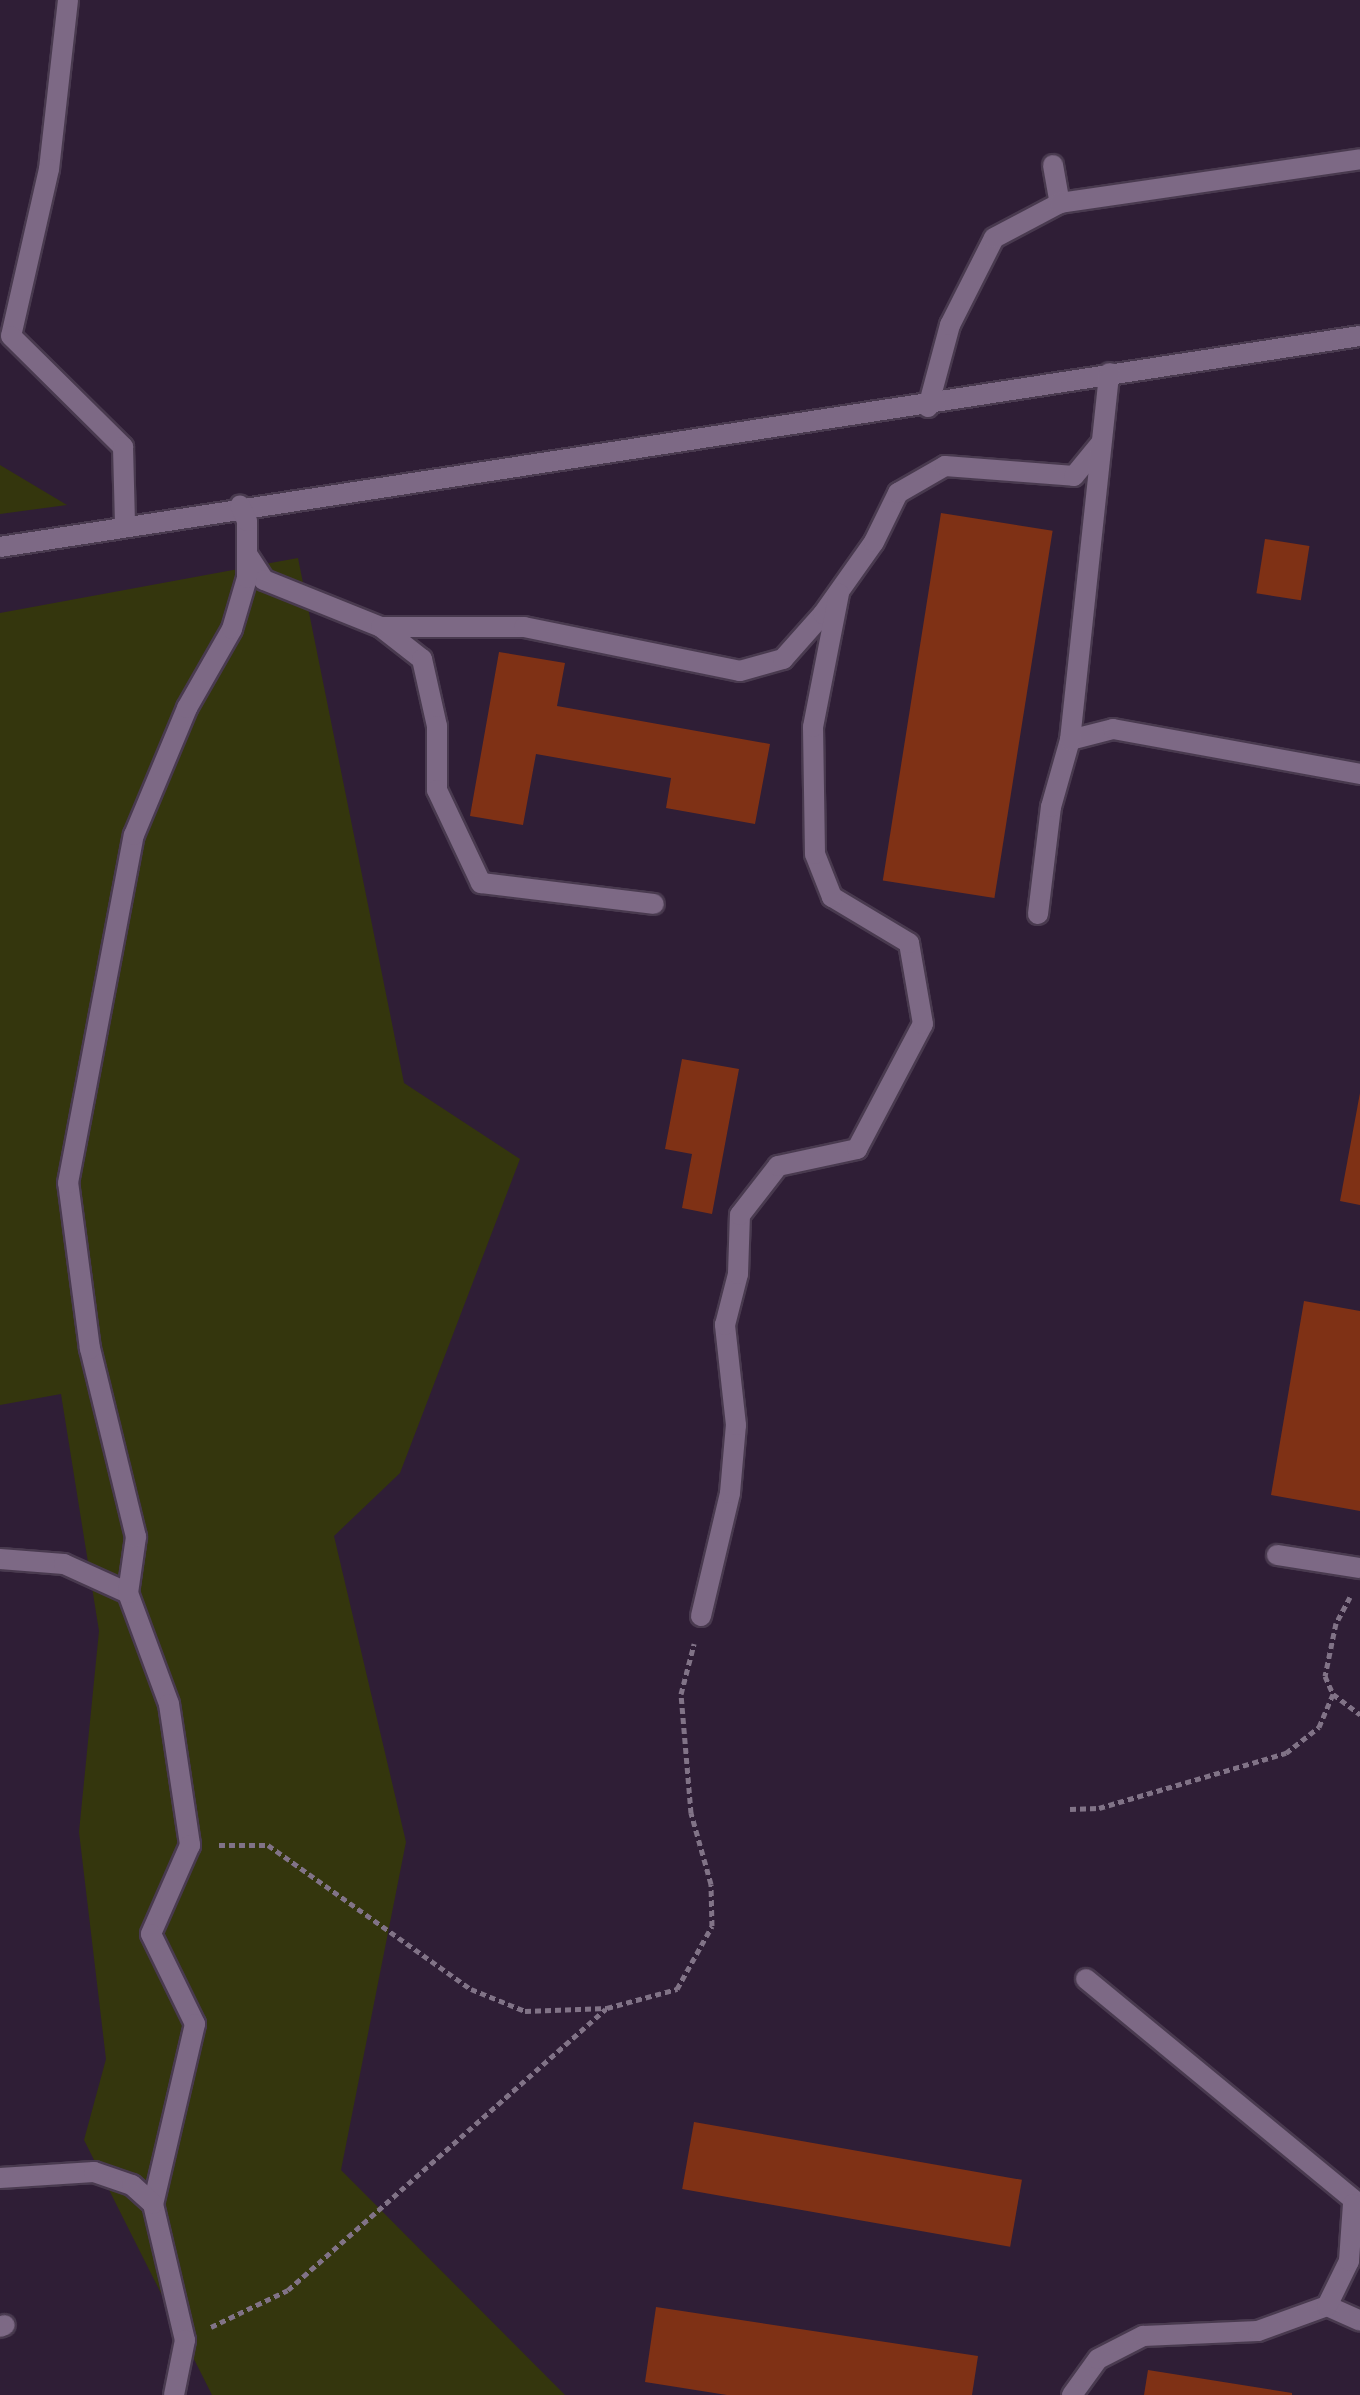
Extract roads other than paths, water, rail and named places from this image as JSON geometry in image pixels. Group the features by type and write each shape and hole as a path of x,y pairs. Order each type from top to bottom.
{"street":[{"path":"68,0 49,169 11,336 123,447 125,525"},
{"path":"928,407 950,325 994,238 1060,203 1360,159"},
{"path":"1053,165 1060,203"},
{"path":"0,547 240,505 928,407 1109,373 1360,336"},
{"path":"1038,914 1051,807 1070,740 1109,373"},
{"path":"381,627 524,627 740,671 783,659 839,593 898,493 945,466 1074,476 1101,443"},
{"path":"174,2395 185,2340 153,2204 195,2024 151,1934 190,1845 169,1704 128,1593 136,1537 90,1349 68,1183 134,835 187,708 232,629 247,554 240,505"},
{"path":"247,554 264,580 381,627 422,659 437,726 437,790 481,883 654,904"},
{"path":"701,1616 731,1479 736,1425 725,1325 738,1274 740,1215 778,1166 857,1149 923,1024 909,943 832,897 815,854 813,727 839,593"},
{"path":"1070,740 1113,729 1360,774"},
{"path":"1277,1555 1360,1568"},
{"path":"0,1559 64,1564 128,1593"},
{"path":"1072,2395 1098,2359 1143,2336 1258,2331 1327,2306 1349,2261 1356,2204 1086,1979"},
{"path":"0,2178 94,2172 132,2185 153,2204"},
{"path":"1327,2306 1360,2321"}]}
